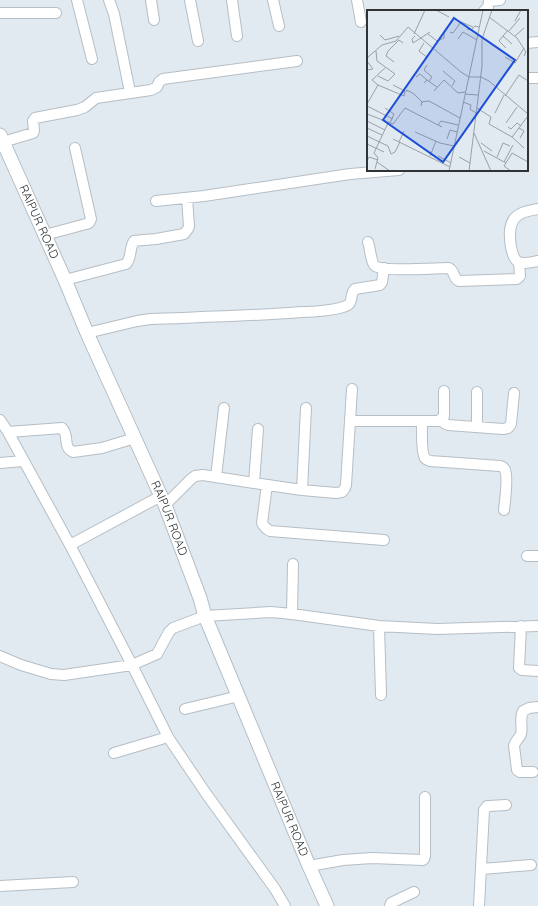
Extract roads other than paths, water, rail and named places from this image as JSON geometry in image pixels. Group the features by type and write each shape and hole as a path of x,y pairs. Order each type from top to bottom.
{"main road":[{"name":"RAIPUR ROAD","path":"2,138 87,333 163,500 205,616 327,906"}],"street":[{"path":"77,0 92,59"},
{"path":"109,0 114,14 130,92"},
{"path":"151,0 154,20"},
{"path":"190,0 198,41"},
{"path":"232,0 237,36"},
{"path":"273,0 279,26"},
{"path":"357,0 361,22"},
{"path":"485,10 488,7 489,0 500,0"},
{"path":"0,13 56,13"},
{"path":"528,43 538,42"},
{"path":"2,138 33,133 33,121 35,118 78,110 85,107 96,98 154,89 163,79 297,61"},
{"path":"45,235 89,223 91,219 75,148"},
{"path":"156,201 204,196 350,174 387,171"},
{"path":"65,280 126,264 129,262 132,244 134,241 184,234 189,226 187,198"},
{"path":"538,209 519,214 512,221 509,232 515,260 521,263 538,261"},
{"path":"368,242 373,263 377,267 395,269 449,268 452,270 456,280 459,282 519,278 519,262"},
{"path":"87,333 150,319 233,317 324,311 348,305 352,292 355,289 380,285 382,282 384,268"},
{"path":"70,545 163,500 194,476 203,475 302,490 339,493 344,490 346,485 352,389"},
{"path":"350,421 434,421 441,419 444,416 444,391"},
{"path":"477,427 478,392"},
{"path":"441,419 448,425 503,430 510,427 512,424 514,393"},
{"path":"216,477 224,408"},
{"path":"302,490 306,408"},
{"path":"0,420 70,545 168,737 205,792 275,888 285,906"},
{"path":"422,421 422,452 425,458 430,461 503,467 506,476 504,510"},
{"path":"8,432 62,428 66,434 68,449 73,452 102,448 135,438"},
{"path":"254,483 258,429"},
{"path":"0,463 23,461"},
{"path":"267,485 262,523 266,530 384,540"},
{"path":"527,556 538,556"},
{"path":"292,614 293,564"},
{"path":"0,656 21,665 56,675 132,665 157,654 169,632 173,628 205,616 271,612 379,626 437,629 538,626"},
{"path":"379,626 381,695"},
{"path":"521,626 519,668 522,670 538,671"},
{"path":"185,709 239,696"},
{"path":"533,772 520,772 517,770 514,746 521,734 521,716 523,711 529,708 538,707"},
{"path":"114,753 168,737"},
{"path":"310,866 342,860 372,858 423,860 425,856 425,798"},
{"path":"479,906 484,810 487,806 506,805"},
{"path":"481,869 531,865"},
{"path":"0,886 73,882"},
{"path":"390,906 391,903 414,892"}]}
